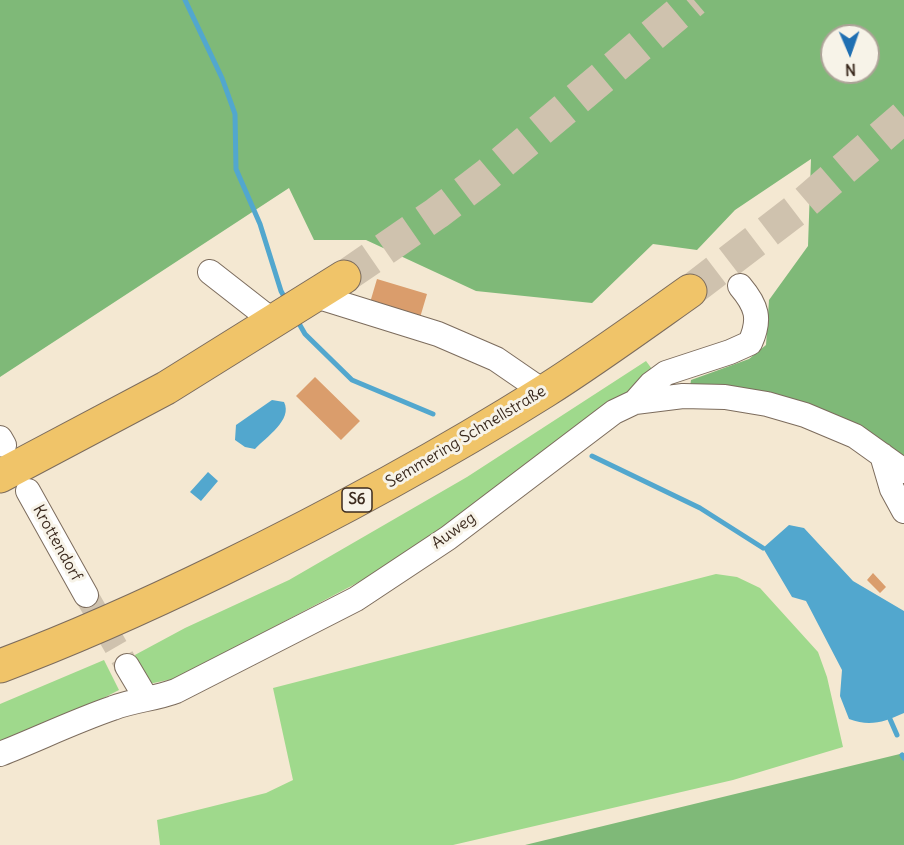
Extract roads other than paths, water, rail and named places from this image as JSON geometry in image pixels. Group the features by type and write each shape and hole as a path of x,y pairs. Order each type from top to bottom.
{"highway":[{"path":"1,453 166,388 344,277"},
{"name":"Semmering Schnellstraße","path":"0,666 41,651 158,600 262,550 381,487 544,392 690,291"}],"street":[{"path":"210,272 274,322"},
{"path":"635,402 651,384 666,373 750,343 758,328 755,308 740,286"},
{"path":"316,296 438,334 496,359 544,392"},
{"name":"Auweg","path":"0,754 113,708 176,691 356,598 448,537 614,412 635,402 683,396 725,397 767,404 805,415 855,436 904,471"},
{"path":"882,455 892,489 904,511"},
{"name":"Krottendorf","path":"28,491 86,595"},
{"path":"127,666 146,698"}],"water":[{"path":"272,400 284,402 286,409 282,422 277,428 255,449 245,447 235,440 236,425"},
{"path":"208,472 218,481 201,501 190,492"},
{"path":"789,525 804,528 853,581 904,611 904,713 890,719 870,723 849,719 840,696 842,670 806,601 792,597 763,548"}],"waterway":[{"path":"185,0 222,78 235,114 236,169 260,224 281,291 287,302"},
{"path":"297,320 305,334 352,380 433,414"},
{"path":"592,456 700,508 763,548"},
{"path":"890,719 897,735"}],"tunnel":[{"path":"344,277 437,213 487,175 694,0"},
{"path":"690,291 796,210 904,117"},
{"path":"86,595 127,666"}]}
